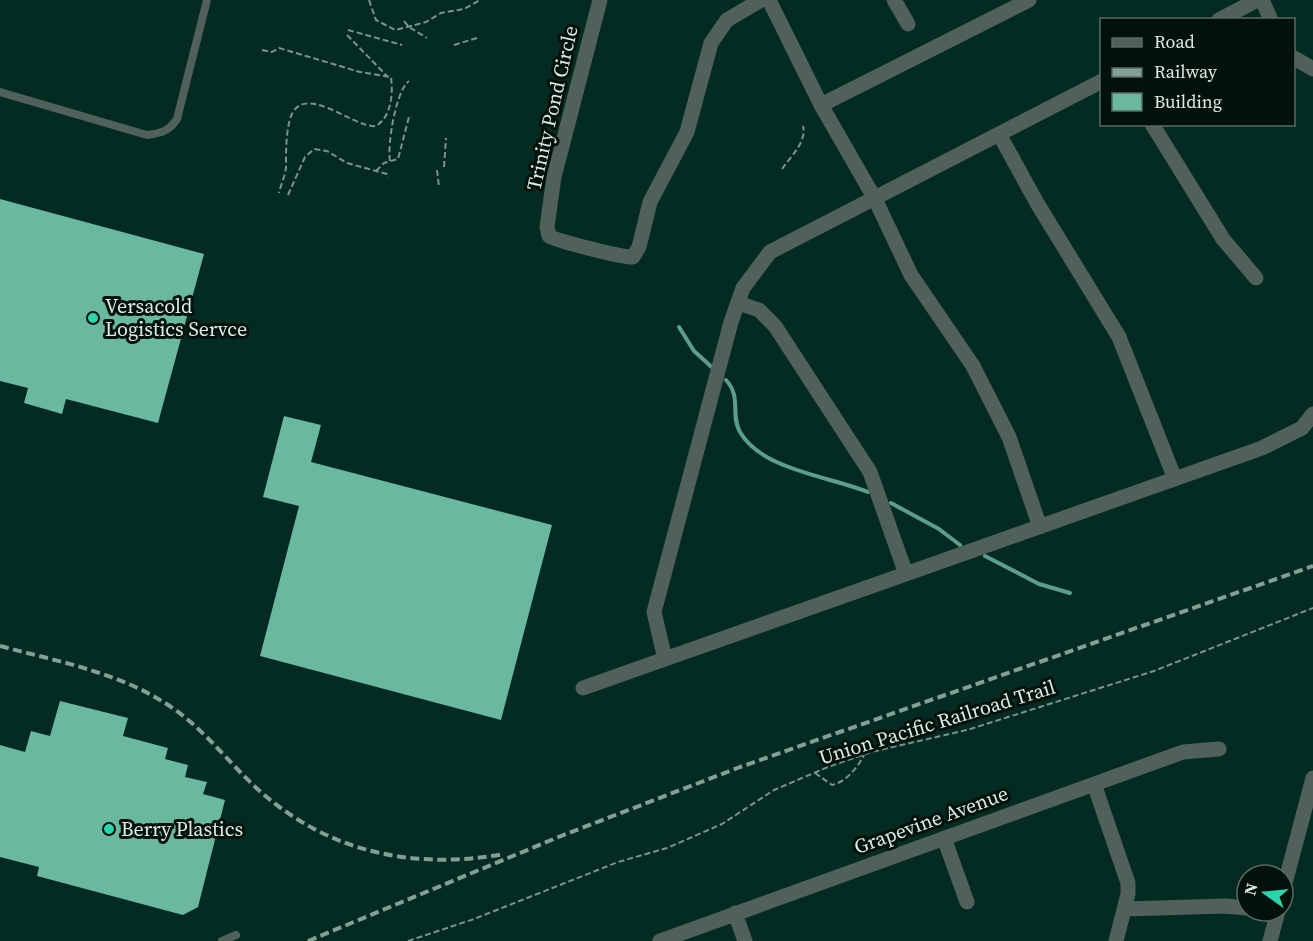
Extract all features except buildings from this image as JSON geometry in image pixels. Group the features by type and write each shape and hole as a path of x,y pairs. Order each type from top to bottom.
{"street":[{"name":"Trinity Pond Circle","path":"600,0 554,177 547,226 549,236 558,242 571,241 611,252 622,258 633,257 639,247 650,202 687,132 707,56 719,28 735,13 761,0"},
{"path":"769,0 821,105 875,199 911,275 973,366 1009,436 1040,527"},
{"path":"894,0 908,24"},
{"path":"821,105 1029,0"},
{"path":"1223,18 1257,0"},
{"path":"1262,0 1270,18"},
{"path":"1295,59 1313,69"},
{"path":"665,659 654,612 738,303 743,288 770,252 1100,82"},
{"path":"1153,126 1222,239 1256,278"},
{"path":"999,134 1037,203 1119,337 1174,479"},
{"path":"738,303 759,310 775,327 870,472 906,574"},
{"path":"583,688 1262,447 1302,428 1313,414"},
{"name":"Grapevine Avenue","path":"660,941 1183,752 1219,750"},
{"path":"1290,863 1313,777"},
{"path":"1094,784 1126,872 1128,894 1116,941"},
{"path":"944,838 966,902"},
{"path":"1125,909 1235,907"},
{"path":"735,913 745,941"},
{"path":"1270,941 1275,923"}],"lane":[{"path":"0,92 147,135 162,133 171,128 177,119 207,0"},
{"path":"222,941 236,935"}],"path":[{"path":"369,0 372,14 382,25 395,30 426,22 441,13 464,9 480,0"},
{"path":"404,21 409,27 427,38"},
{"path":"348,30 402,45"},
{"path":"279,193 286,168 288,125 295,108 303,103 315,104 367,126 376,126 384,118 390,105 391,77 387,76 347,35"},
{"path":"454,45 477,38"},
{"path":"262,50 273,52 279,48 360,72 387,76"},
{"path":"390,161 388,149 400,91 409,81"},
{"path":"376,171 399,156 409,117 412,117"},
{"path":"782,169 802,142 805,134 803,126"},
{"path":"444,167 446,138"},
{"path":"288,195 305,157 314,149 327,151 347,163 389,177"},
{"path":"437,170 439,187"},
{"name":"Union Pacific Railroad Trail","path":"408,941 474,919 618,862 666,848 722,824 774,790 815,772 865,754 967,730 1154,671 1313,608"},
{"path":"815,772 832,785 839,783 859,765 865,754"}],"waterway":[{"path":"679,327 694,351 715,370"},
{"path":"726,380 734,393 737,426 750,445 764,455 797,470 868,492"},
{"path":"891,503 939,529 960,545"},
{"path":"985,556 1039,584 1070,593"}],"railway":[{"path":"308,941 561,836 740,767 1313,566"},
{"path":"0,646 112,677 154,697 186,718 251,783 289,814 345,843 407,858 438,860 504,854"}],"place":[{"name":"Versacold Logistics Servce","path":"93,318"},
{"name":"Berry Plastics","path":"109,829"}]}
